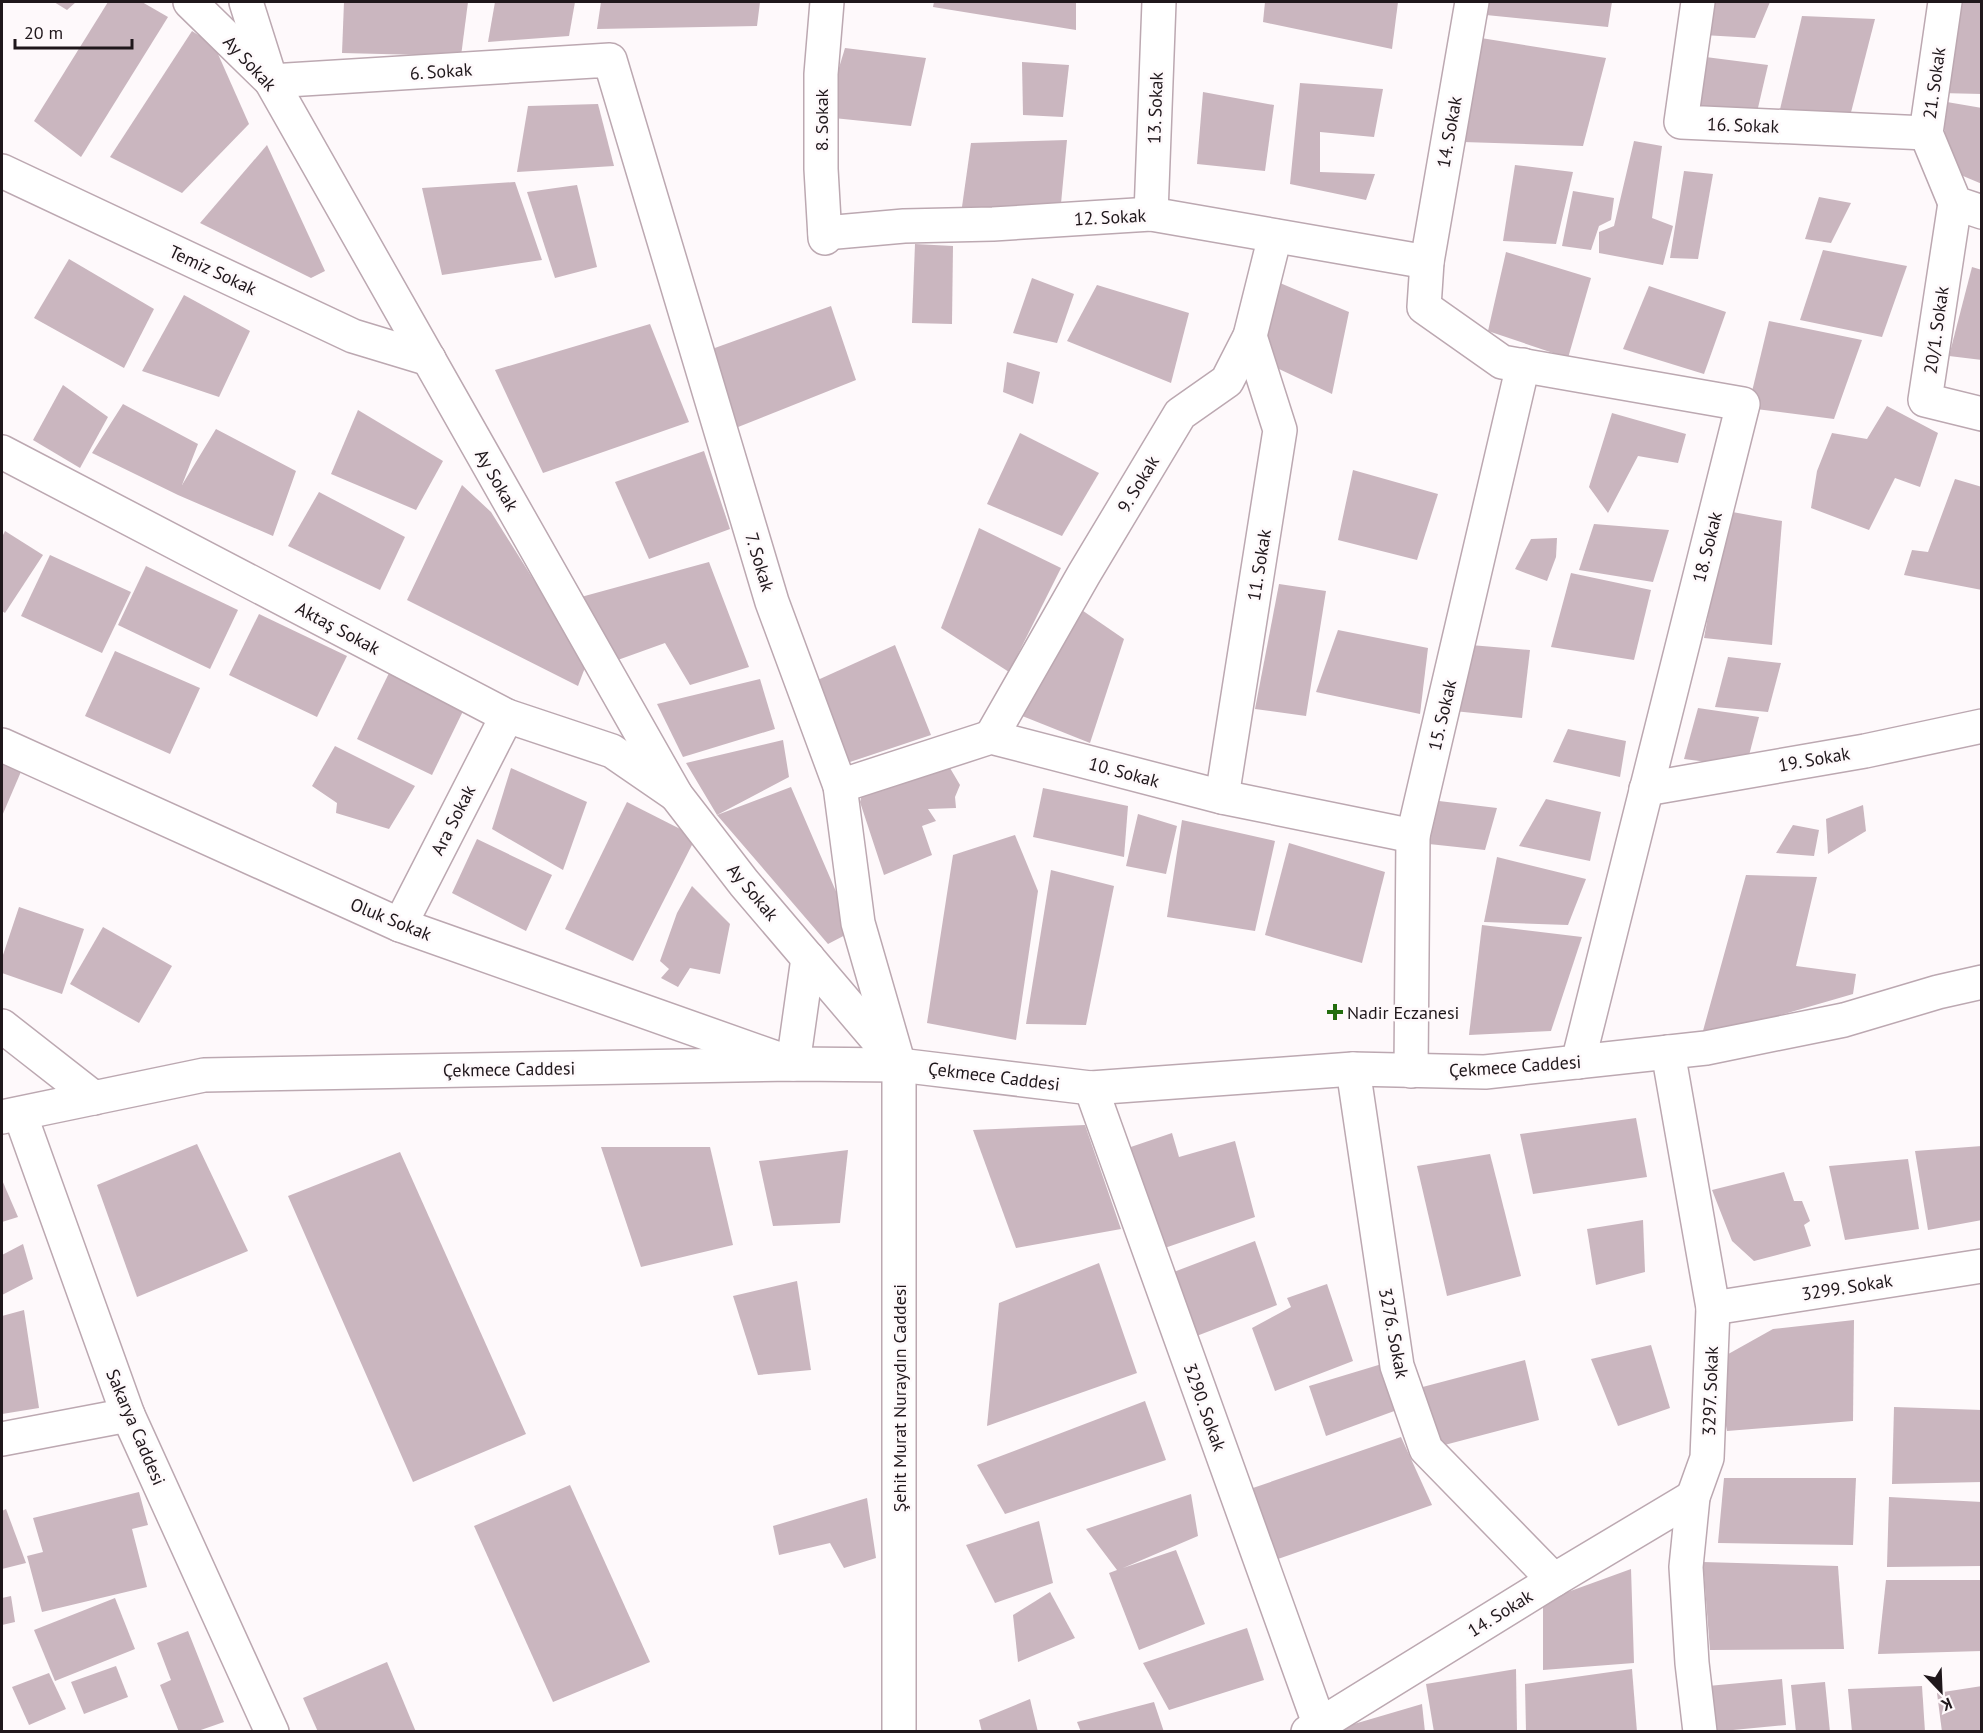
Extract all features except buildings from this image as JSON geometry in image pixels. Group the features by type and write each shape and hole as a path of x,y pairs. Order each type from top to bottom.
{"street":[{"name":"Ay Sokak","path":"190,2 272,81 676,795 744,883 899,1065"},
{"path":"246,2 272,81"},
{"name":"8. Sokak","path":"825,236 821,169 821,74 827,2"},
{"name":"13. Sokak","path":"1151,214 1159,2"},
{"name":"14. Sokak","path":"1427,262 1472,2"},
{"name":"16. Sokak","path":"1698,2 1681,122 1926,133"},
{"name":"21. Sokak","path":"1945,2 1926,133 1968,207"},
{"name":"6. Sokak","path":"272,81 610,60"},
{"name":"7. Sokak","path":"610,60 772,602 840,786 858,923 899,1065"},
{"name":"Temiz Sokak","path":"2,171 353,336 429,359"},
{"name":"20/1. Sokak","path":"1968,207 1925,400 1982,414"},
{"name":"12. Sokak","path":"825,236 904,226 993,224 1151,214 1427,262"},
{"name":"9. Sokak","path":"991,737 1084,574 1180,414 1227,381 1250,336 1275,236"},
{"name":"18. Sokak","path":"1427,262 1424,307 1502,362 1743,404 1578,1062"},
{"name":"11. Sokak","path":"1222,797 1280,430 1250,336"},
{"name":"15. Sokak","path":"1411,1071 1413,836 1523,365"},
{"name":"Aktaş Sokak","path":"2,452 507,716 612,751 676,795"},
{"name":"Ara Sokak","path":"400,925 507,716"},
{"name":"19. Sokak","path":"1646,789 1865,751 1982,726"},
{"path":"840,786 991,737"},
{"name":"10. Sokak","path":"991,737 1222,797 1413,836"},
{"name":"Oluk Sokak","path":"2,745 400,925 793,1064"},
{"path":"793,1064 808,958"},
{"name":"Çekmece Caddesi","path":"10,1115 204,1075 793,1064 899,1065 1091,1088 1353,1069 1485,1072 1706,1048 1844,1020 1938,992 1982,982"},
{"path":"2,1026 94,1098"},
{"name":"3297. Sokak","path":"1668,1052 1713,1308 1707,1458 1693,1497 1686,1567 1692,1663 1700,1731"},
{"name":"Şehit Murat Nuraydın Caddesi","path":"899,1065 899,1731"},
{"name":"3276. Sokak","path":"1353,1069 1397,1366 1426,1449 1554,1580"},
{"name":"3290. Sokak","path":"1091,1088 1314,1729"},
{"name":"Sakarya Caddesi","path":"10,1115 128,1414 272,1731"},
{"name":"3299. Sokak","path":"1713,1308 1982,1266"},
{"path":"2,1439 128,1414"},
{"name":"14. Sokak","path":"1314,1729 1693,1497"}],"place":[{"name":"Nadir Eczanesi","path":"1335,1012"}]}
